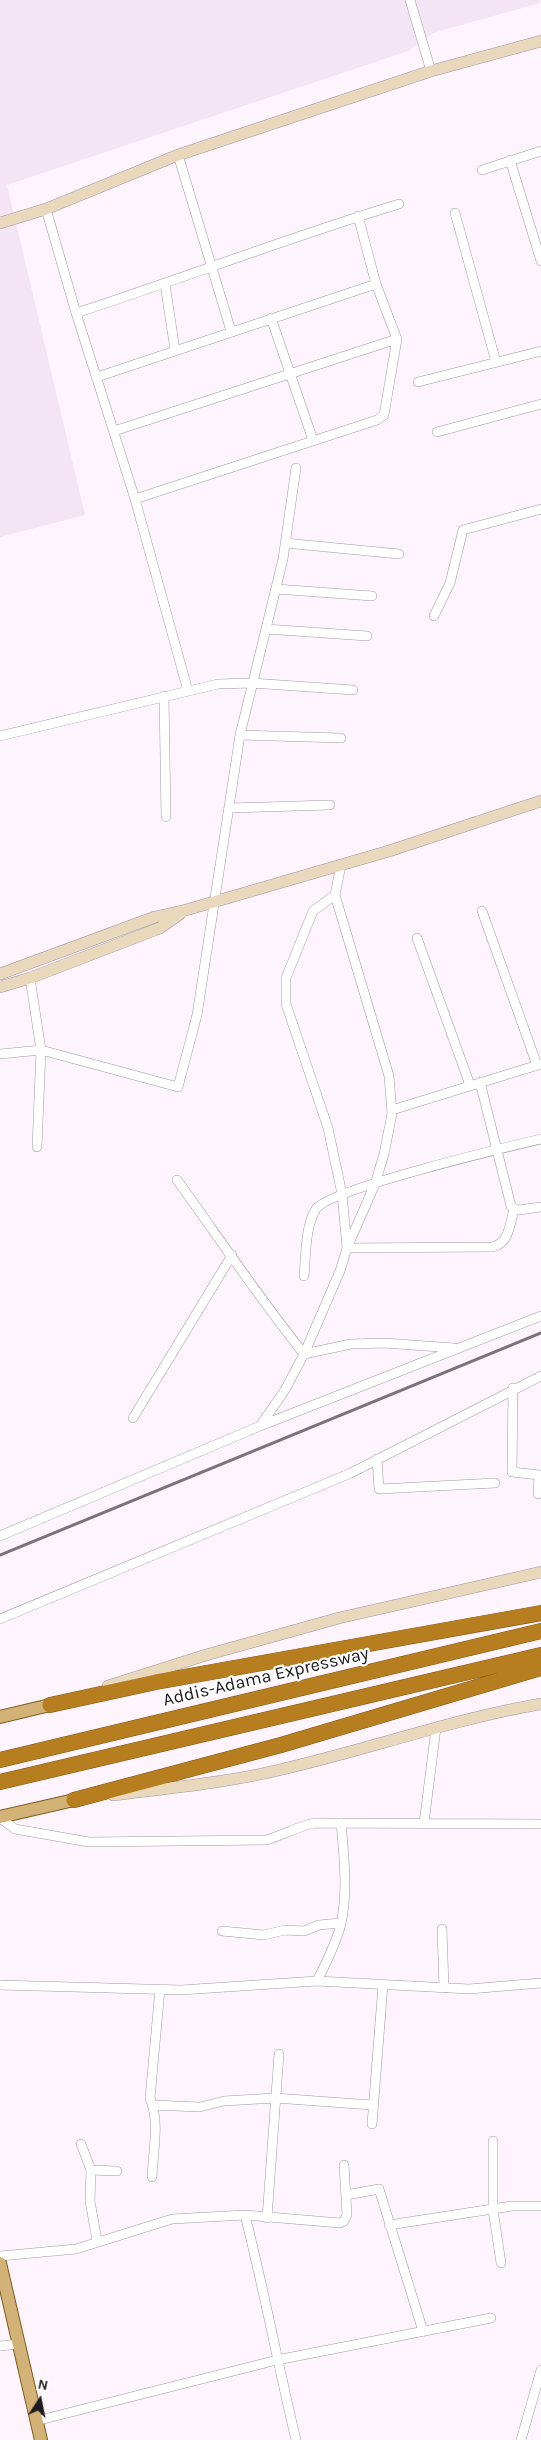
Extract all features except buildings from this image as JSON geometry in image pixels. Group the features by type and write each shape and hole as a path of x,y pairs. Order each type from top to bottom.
{"highway":[{"path":"50,1705 156,1682 541,1612"},
{"name":"Addis-Adama Expressway","path":"0,1760 541,1630"},
{"path":"0,1782 541,1655"},
{"path":"74,1800 281,1745 541,1668"}],"main road":[{"path":"0,1717 50,1705"},
{"path":"0,1818 74,1800"},
{"path":"0,2263 2,2285 19,2344 41,2440"}],"street":[{"path":"410,0 431,71"},
{"path":"0,223 46,209 178,155 431,71 541,41"},
{"path":"482,170 541,150"},
{"path":"178,155 210,267 231,331"},
{"path":"510,160 541,260"},
{"path":"76,313 398,204"},
{"path":"46,209 76,313 136,498 188,691"},
{"path":"455,213 496,362"},
{"path":"136,498 378,420 384,415 397,339 376,284 358,216"},
{"path":"165,284 175,350"},
{"path":"97,377 376,284"},
{"path":"271,318 313,440"},
{"path":"114,431 397,339"},
{"path":"418,382 541,351"},
{"path":"437,432 541,404"},
{"path":"0,1054 41,1050 178,1087 197,1015 240,735 276,589 296,468"},
{"path":"434,616 450,583 463,530 541,509"},
{"path":"285,543 399,554"},
{"path":"276,589 372,596"},
{"path":"266,629 367,636"},
{"path":"0,736 218,684 252,683 353,690"},
{"path":"164,696 166,817"},
{"path":"240,735 341,738"},
{"path":"0,974 156,917 342,864 541,801"},
{"path":"230,808 330,805"},
{"path":"260,1426 285,1390 304,1354 340,1271 347,1248 375,1184 384,1154 392,1110 389,1076 335,895 342,864"},
{"path":"335,895 313,911 286,978 286,1004 328,1128 342,1194 347,1248"},
{"path":"0,987 30,978 160,928 186,910"},
{"path":"392,1110 539,1065 482,911"},
{"path":"417,938 470,1085"},
{"path":"30,978 41,1050 37,1147"},
{"path":"480,1082 511,1206 519,1210 541,1207"},
{"path":"304,1276 310,1225 317,1208 342,1194 541,1139"},
{"path":"177,1180 264,1302 304,1354"},
{"path":"347,1248 499,1246 505,1241 514,1209"},
{"path":"133,1418 232,1256"},
{"path":"0,1536 260,1426 541,1316"},
{"path":"304,1354 351,1344 384,1343 459,1348"},
{"path":"0,1619 351,1473 513,1388 541,1376"},
{"path":"513,1388 512,1472 539,1474 538,1494"},
{"path":"377,1459 379,1488 495,1483"},
{"path":"50,1705 206,1655 339,1618 541,1572"},
{"path":"74,1800 214,1782 278,1770 436,1728 541,1704"},
{"path":"424,1823 436,1728"},
{"path":"0,1818 15,1828 89,1842 266,1840 284,1835 295,1827 314,1824 541,1824"},
{"path":"317,1981 332,1951 341,1923 345,1878 341,1823"},
{"path":"222,1930 264,1935 285,1930 304,1931 319,1925 341,1923"},
{"path":"442,1928 444,1988"},
{"path":"0,1985 160,1989 317,1981 468,1989 541,1983"},
{"path":"372,2124 383,1985"},
{"path":"152,2177 156,2122 150,2098 160,1989"},
{"path":"267,2218 278,2054"},
{"path":"152,2105 200,2107 224,2101 275,2098 372,2105"},
{"path":"493,2142 493,2210 501,2263"},
{"path":"81,2144 91,2170 90,2201 97,2241"},
{"path":"0,2256 76,2249 172,2219 245,2215 340,2223 344,2221 347,2215 344,2165"},
{"path":"91,2170 117,2171"},
{"path":"346,2195 379,2189 422,2331"},
{"path":"389,2224 512,2206 541,2206"},
{"path":"245,2215 266,2297 277,2360 296,2440"},
{"path":"36,2421 277,2360 393,2339 422,2331 491,2318"},
{"path":"0,2346 19,2344"},
{"path":"521,2440 541,2370"}],"shaded area":[{"path":"0,0 540,0 540,3 433,33 408,51 7,185 85,515 0,537"}],"railway":[{"path":"0,1555 541,1333"}]}
